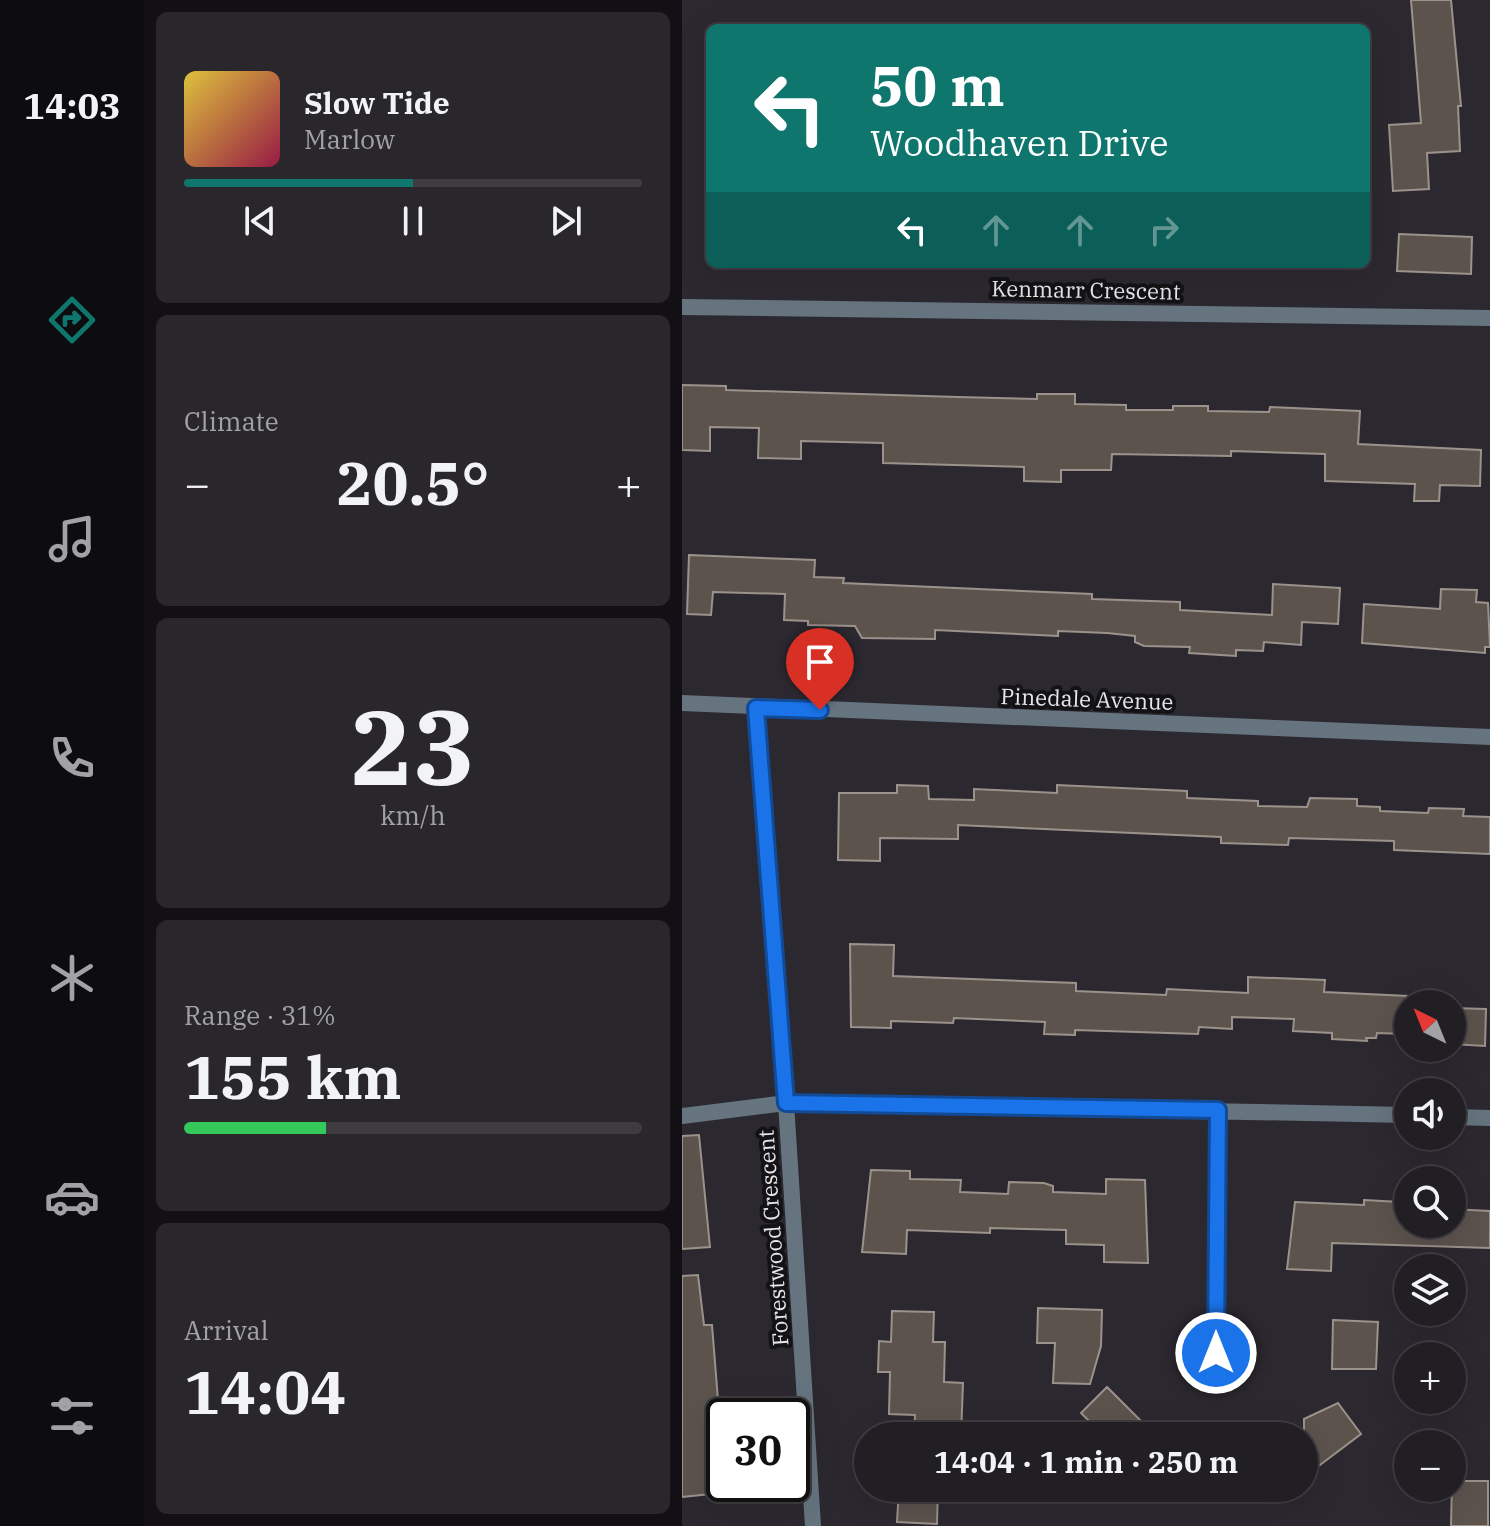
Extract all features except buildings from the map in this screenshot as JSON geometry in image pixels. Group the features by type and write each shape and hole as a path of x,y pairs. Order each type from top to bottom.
{"street":[{"name":"Kenmarr Crescent","path":"682,307 1490,318"},
{"name":"Pinedale Avenue","path":"682,703 1490,737"},
{"name":"Forestwood Crescent","path":"756,708 786,1103 813,1526"},
{"path":"682,1116 786,1103 1394,1115"},
{"path":"1216,1353 1218,1110"},
{"path":"1466,1117 1490,1118"}],"route":[{"path":"820,710 756,708 786,1103 1218,1110 1216,1353"}]}
